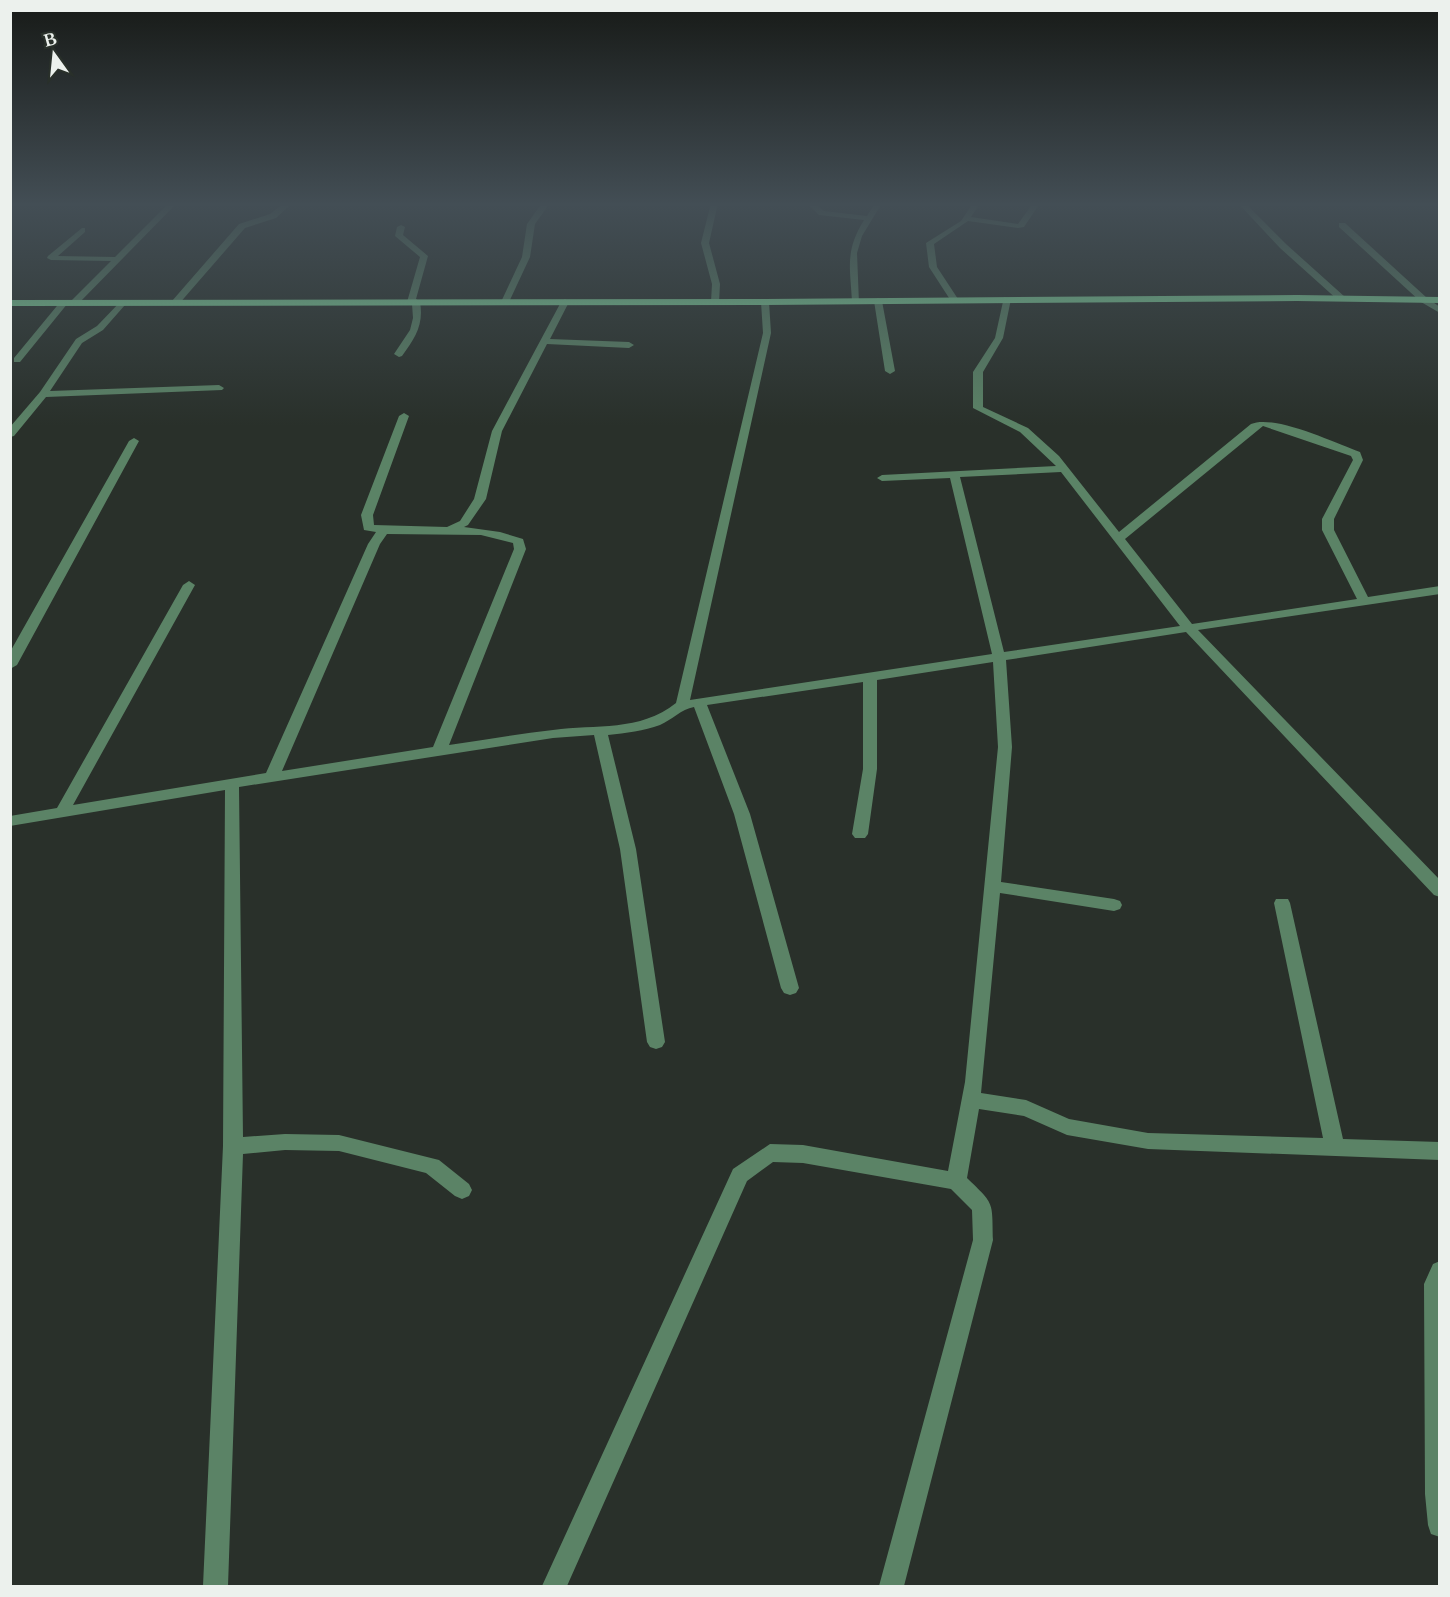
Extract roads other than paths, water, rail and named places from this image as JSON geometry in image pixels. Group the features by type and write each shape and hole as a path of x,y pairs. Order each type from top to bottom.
{"main road":[{"path":"10,303 765,302 954,299 1440,300"}],"street":[{"path":"74,303 99,278"},
{"path":"175,303 197,278"},
{"path":"399,354 417,328 419,317 413,302 419,278"},
{"path":"505,302 516,278"},
{"path":"714,278 715,302"},
{"path":"855,278 856,301"},
{"path":"940,278 954,299"},
{"path":"1318,278 1342,299"},
{"path":"1399,278 1440,311"},
{"path":"1007,299 999,338 978,372 978,408 1024,430 1055,458 1188,627 1440,891"},
{"path":"878,301 890,371"},
{"path":"451,529 464,523 480,499 497,431 565,302"},
{"path":"10,820 439,751 600,729 638,727 670,717 682,705 767,333 765,302"},
{"path":"17,360 64,303"},
{"path":"10,434 79,342 100,328 122,303"},
{"path":"544,341 629,345"},
{"path":"42,394 219,388"},
{"path":"404,416 367,515 368,528 383,531 451,529 509,537 519,541 520,549 439,751"},
{"path":"1119,538 1255,426 1262,423 1272,424 1356,454 1358,460 1328,519 1328,530 1364,601"},
{"path":"10,665 134,441"},
{"path":"882,478 1063,469"},
{"path":"954,474 999,657 1005,747 971,1100 956,1181"},
{"path":"272,777 374,544 383,531"},
{"path":"62,812 189,585"},
{"path":"682,705 1440,590"},
{"path":"860,834 870,769 870,676"},
{"path":"699,703 742,814 790,988"},
{"path":"600,729 627,849 656,1042"},
{"path":"216,1587 233,1146 232,783"},
{"path":"992,886 1114,905"},
{"path":"1282,903 1335,1149"},
{"path":"971,1100 1026,1108 1067,1126 1148,1141 1440,1151"},
{"path":"233,1146 285,1142 339,1143 432,1166 462,1190"},
{"path":"554,1587 740,1174 770,1154 803,1154 956,1181 982,1206 983,1240 892,1587"},
{"path":"1440,1271 1435,1284 1437,1494 1440,1525"}]}
